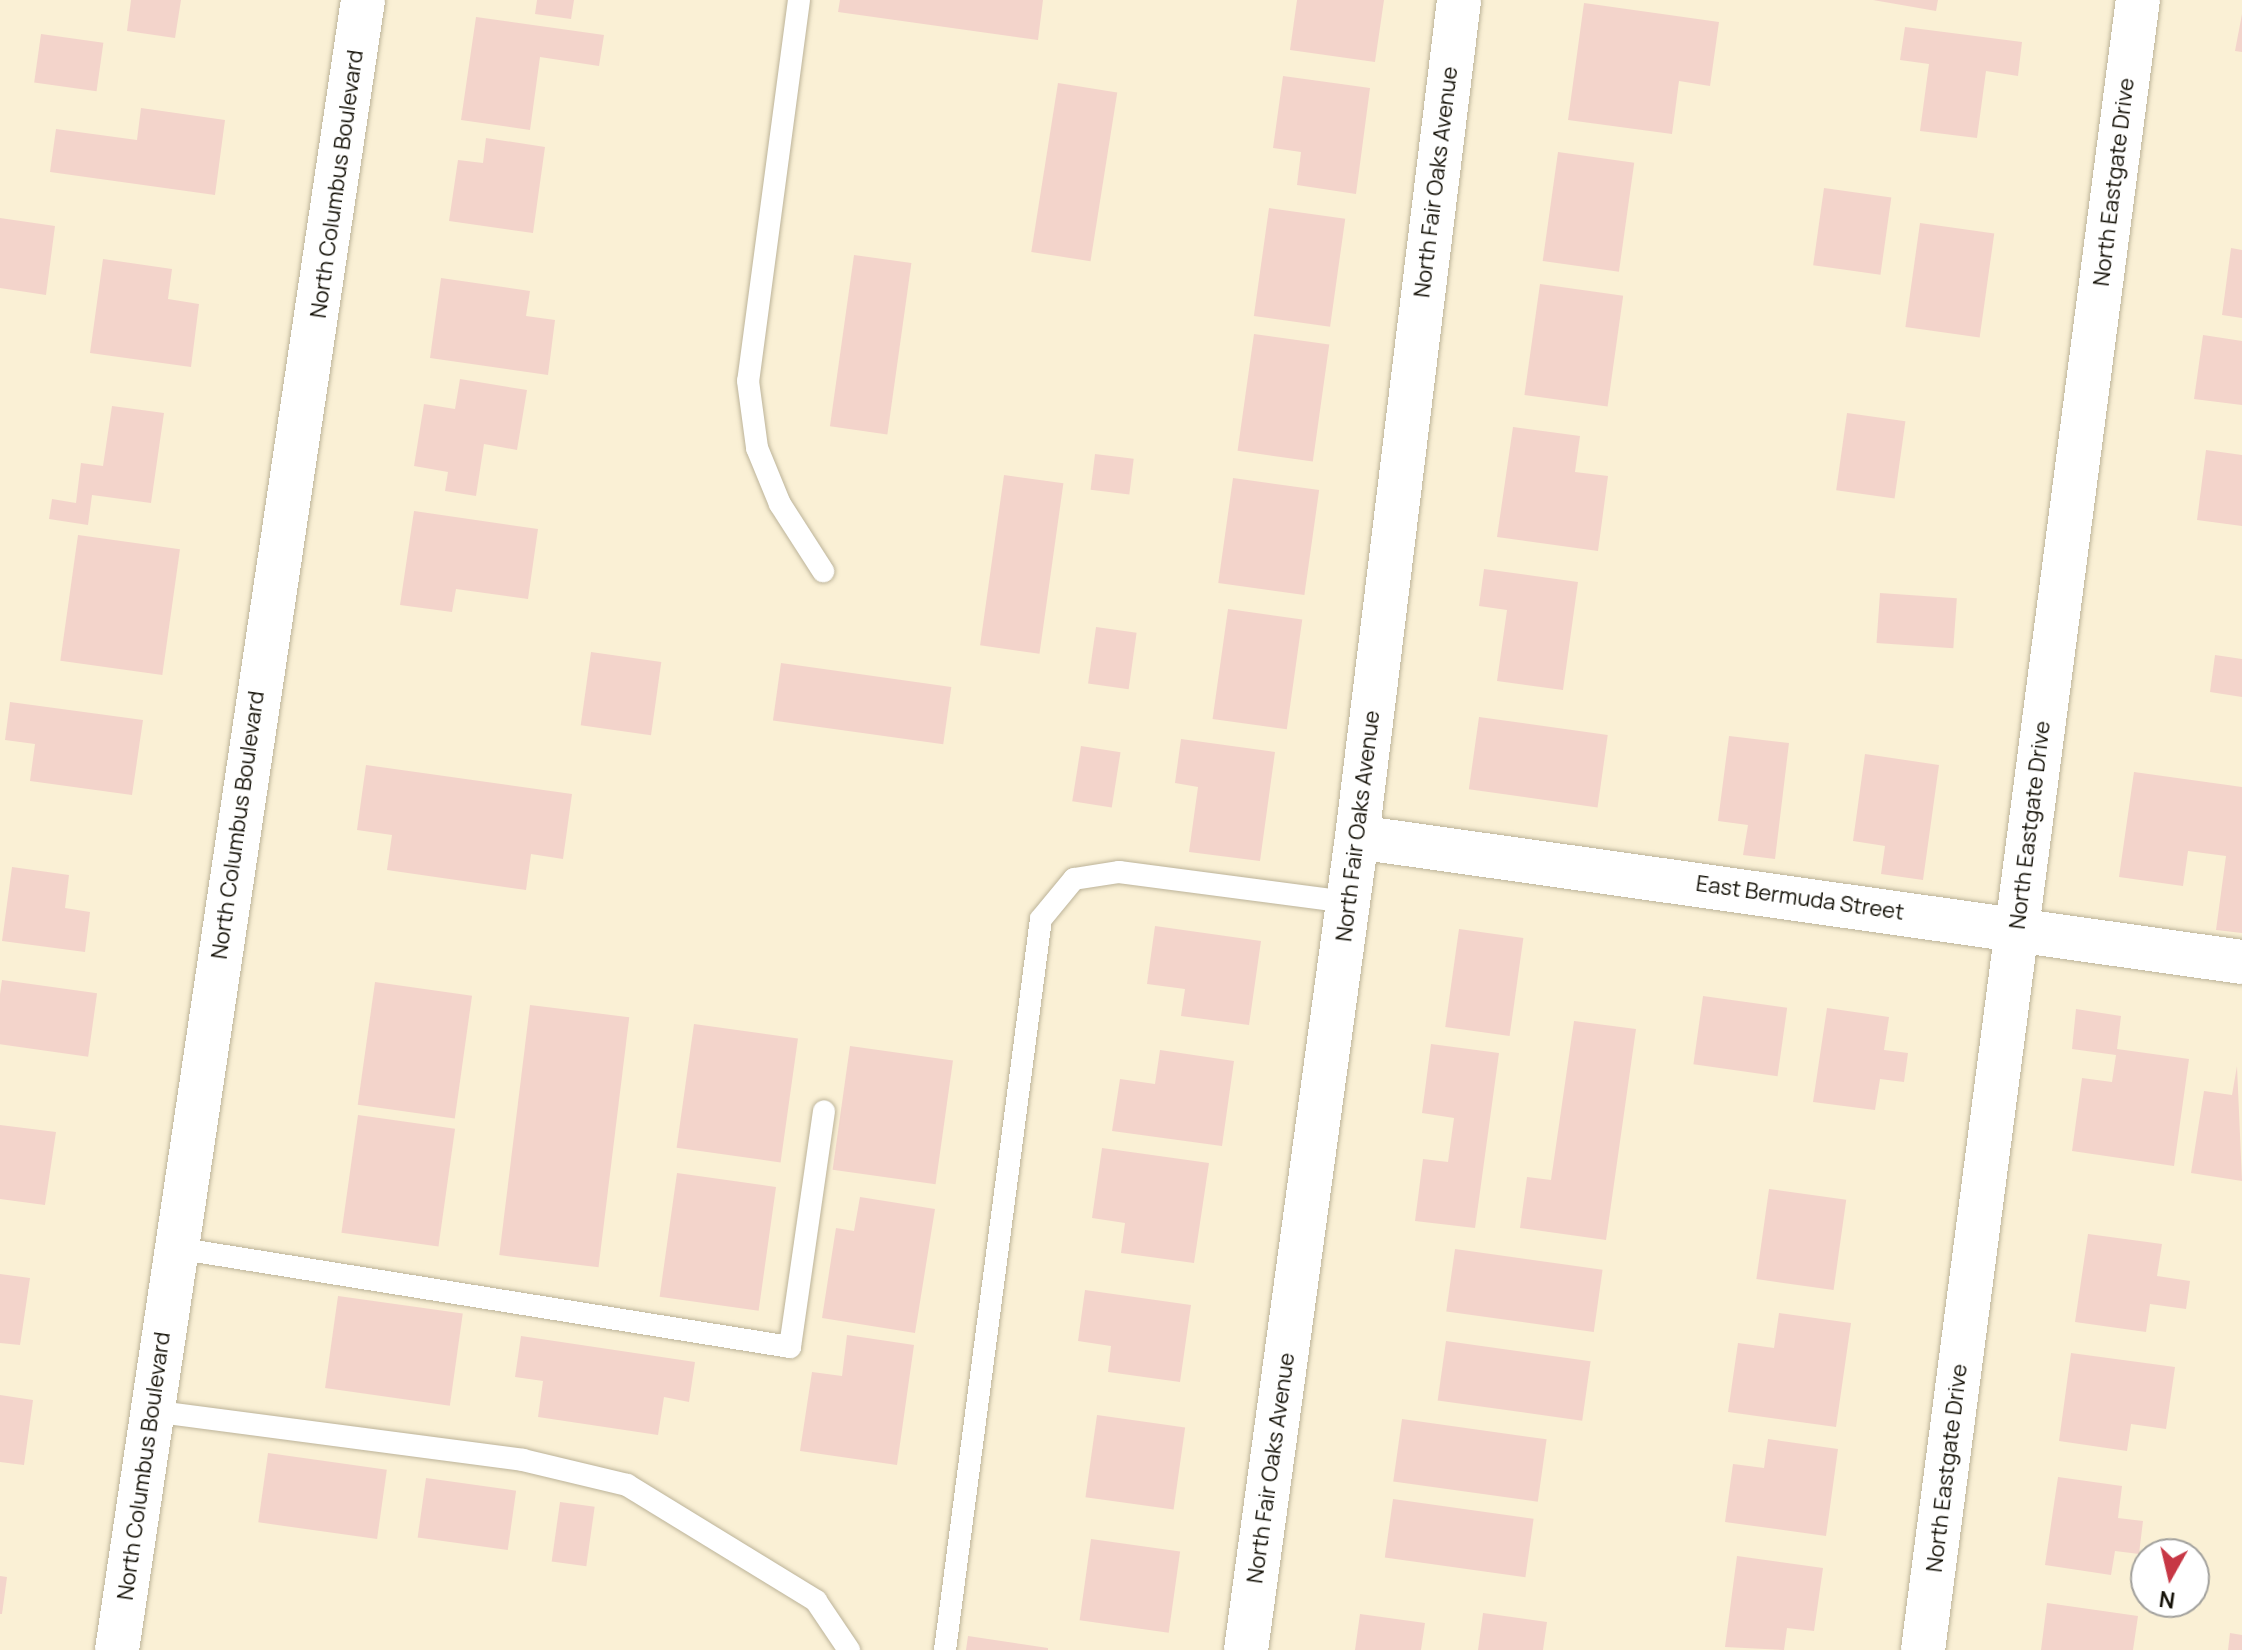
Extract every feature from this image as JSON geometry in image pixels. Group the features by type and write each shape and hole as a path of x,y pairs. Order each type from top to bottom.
{"street":[{"name":"North Columbus Boulevard","path":"117,1650 363,0"},
{"name":"North Fair Oaks Avenue","path":"1246,1650 1357,837 1459,0"},
{"name":"North Eastgate Drive","path":"1923,1650 2138,0"},
{"name":"East Bermuda Street","path":"1357,837 2016,927 2242,962"}],"lane":[{"path":"799,0 748,381 757,448 780,504 823,571"},
{"path":"945,1650 1041,919 1074,879 1119,872 1348,902"},
{"path":"176,1248 790,1347 824,1111"},
{"path":"152,1411 523,1460 627,1485 816,1601 849,1650"}],"building":[{"path":"131,0 181,0 175,38 127,31"},
{"path":"537,0 574,0 571,19 535,14"},
{"path":"840,0 1043,0 1038,40 838,12"},
{"path":"1297,0 1384,0 1375,62 1290,50"},
{"path":"1873,0 1938,0 1936,11"},
{"path":"1584,3 1719,22 1710,86 1679,81 1672,134 1568,120"},
{"path":"2242,14 2242,52 2235,51"},
{"path":"476,17 604,35 599,66 540,57 530,130 461,120"},
{"path":"1905,27 2022,42 2018,76 1986,71 1977,138 1920,131 1929,64 1900,60"},
{"path":"41,34 103,43 97,91 34,83"},
{"path":"1283,76 1370,88 1356,194 1297,185 1301,152 1273,148"},
{"path":"1058,83 1117,92 1091,261 1031,252"},
{"path":"141,108 225,120 215,195 50,172 56,129 137,140"},
{"path":"486,138 545,147 533,233 449,221 458,160 483,163"},
{"path":"1558,152 1634,163 1619,272 1543,261"},
{"path":"1824,188 1891,197 1880,275 1813,265"},
{"path":"1269,208 1345,219 1330,327 1254,316"},
{"path":"0,218 55,226 46,295 0,288"},
{"path":"1920,223 1994,233 1980,337 1905,327"},
{"path":"2231,248 2242,250 2242,318 2222,315"},
{"path":"854,255 911,263 887,434 830,426"},
{"path":"103,259 172,269 168,299 199,304 191,367 90,353"},
{"path":"441,278 530,291 526,316 555,320 548,375 430,358"},
{"path":"1540,284 1623,296 1608,407 1524,395"},
{"path":"1254,334 1329,345 1313,461 1238,451"},
{"path":"2203,335 2242,341 2242,405 2194,399"},
{"path":"460,379 527,390 517,450 484,444 476,496 445,491 448,472 414,466 424,404 455,409"},
{"path":"112,406 164,413 151,503 92,495 88,525 49,519 52,499 76,503 81,463 103,466"},
{"path":"1847,413 1905,421 1895,498 1836,490"},
{"path":"1513,427 1580,436 1575,472 1608,476 1598,551 1497,537"},
{"path":"2206,450 2242,455 2242,526 2197,520"},
{"path":"1095,454 1134,459 1129,494 1091,490"},
{"path":"1004,475 1063,483 1039,654 980,645"},
{"path":"1233,478 1319,490 1304,595 1218,583"},
{"path":"414,511 538,529 528,599 456,589 452,612 400,605"},
{"path":"78,535 180,549 162,675 60,661"},
{"path":"1484,569 1578,582 1563,690 1497,681 1507,610 1479,606"},
{"path":"1880,593 1957,598 1953,648 1877,643"},
{"path":"1228,609 1302,619 1287,729 1213,719"},
{"path":"1096,627 1137,633 1129,689 1088,683"},
{"path":"591,652 661,662 651,735 581,725"},
{"path":"2215,655 2242,659 2242,697 2210,692"},
{"path":"781,663 951,687 943,744 773,720"},
{"path":"10,702 143,720 132,795 30,781 35,744 5,740"},
{"path":"1479,717 1608,735 1598,807 1469,789"},
{"path":"1729,736 1789,743 1775,859 1743,855 1748,825 1718,821"},
{"path":"1181,739 1275,752 1260,861 1189,852 1198,787 1175,783"},
{"path":"1081,746 1121,752 1112,808 1072,801"},
{"path":"1865,754 1939,765 1923,880 1881,874 1885,846 1853,841"},
{"path":"366,765 572,794 563,859 531,854 526,890 387,870 392,835 357,830"},
{"path":"2134,772 2242,787 2242,933 2216,930 2226,856 2188,851 2183,886 2119,877"},
{"path":"12,867 69,875 65,908 90,912 85,952 2,941"},
{"path":"1155,926 1261,941 1249,1025 1181,1016 1185,989 1147,984"},
{"path":"1459,929 1523,938 1510,1036 1445,1027"},
{"path":"2,980 97,993 88,1057 0,1044"},
{"path":"375,982 472,996 455,1118 358,1105"},
{"path":"1703,996 1787,1008 1778,1076 1693,1064"},
{"path":"530,1005 629,1017 599,1267 499,1255"},
{"path":"1827,1008 1889,1017 1884,1050 1908,1053 1904,1082 1880,1079 1875,1110 1813,1102"},
{"path":"2076,1009 2121,1016 2117,1049 2189,1059 2174,1166 2072,1151 2082,1078 2112,1082 2116,1055 2072,1049"},
{"path":"1574,1021 1636,1029 1606,1240 1520,1228 1527,1177 1551,1180"},
{"path":"694,1024 798,1039 781,1162 677,1148"},
{"path":"1431,1044 1499,1053 1475,1228 1415,1221 1423,1159 1448,1162 1454,1118 1422,1113"},
{"path":"850,1046 953,1060 936,1184 833,1170"},
{"path":"1160,1050 1234,1061 1222,1146 1112,1131 1120,1079 1155,1084"},
{"path":"2237,1066 2242,1181 2191,1173 2204,1091 2232,1095"},
{"path":"358,1115 455,1129 438,1246 341,1233"},
{"path":"0,1125 56,1132 45,1205 0,1199"},
{"path":"1102,1148 1209,1163 1194,1263 1121,1253 1125,1223 1092,1218"},
{"path":"677,1173 776,1187 759,1311 660,1297"},
{"path":"1769,1189 1846,1200 1834,1290 1756,1279"},
{"path":"860,1197 935,1209 915,1333 822,1318 836,1228 854,1231"},
{"path":"2088,1234 2162,1244 2157,1276 2190,1281 2186,1309 2150,1304 2146,1332 2075,1322"},
{"path":"1455,1249 1603,1270 1594,1332 1446,1311"},
{"path":"0,1274 30,1278 20,1345 0,1343"},
{"path":"1085,1290 1191,1305 1180,1382 1108,1372 1111,1346 1078,1341"},
{"path":"338,1296 463,1314 450,1406 325,1388"},
{"path":"1779,1313 1851,1323 1836,1427 1728,1412 1738,1343 1774,1348"},
{"path":"847,1335 914,1345 897,1465 800,1451 812,1372 842,1376"},
{"path":"521,1336 695,1362 689,1402 664,1397 658,1435 538,1417 543,1381 515,1377"},
{"path":"1446,1341 1591,1361 1582,1421 1438,1400"},
{"path":"2071,1353 2175,1367 2166,1429 2131,1424 2127,1451 2059,1441"},
{"path":"0,1395 33,1400 24,1465 0,1462"},
{"path":"1097,1415 1185,1427 1174,1510 1085,1497"},
{"path":"1402,1419 1547,1439 1538,1502 1393,1481"},
{"path":"1768,1439 1838,1449 1826,1536 1725,1522 1733,1464 1764,1468"},
{"path":"268,1453 387,1470 377,1539 258,1522"},
{"path":"2058,1477 2122,1486 2118,1518 2143,1521 2141,1538 2130,1538 2130,1553 2115,1551 2111,1575 2045,1565"},
{"path":"426,1478 516,1491 508,1550 418,1537"},
{"path":"1393,1499 1534,1519 1525,1577 1385,1557"},
{"path":"560,1502 595,1507 586,1566 552,1561"},
{"path":"1091,1539 1180,1552 1169,1633 1080,1620"},
{"path":"1737,1556 1823,1568 1814,1631 1787,1628 1784,1650 1725,1647"},
{"path":"0,1576 7,1577 2,1614 0,1614"},
{"path":"2047,1603 2138,1618 2133,1650 2041,1650"},
{"path":"1483,1613 1547,1622 1543,1650 1478,1650"},
{"path":"1360,1614 1425,1623 1421,1650 1355,1650"},
{"path":"2230,1633 2242,1635 2242,1650 2228,1650"},
{"path":"968,1636 1048,1648 1048,1650 966,1650"}]}
